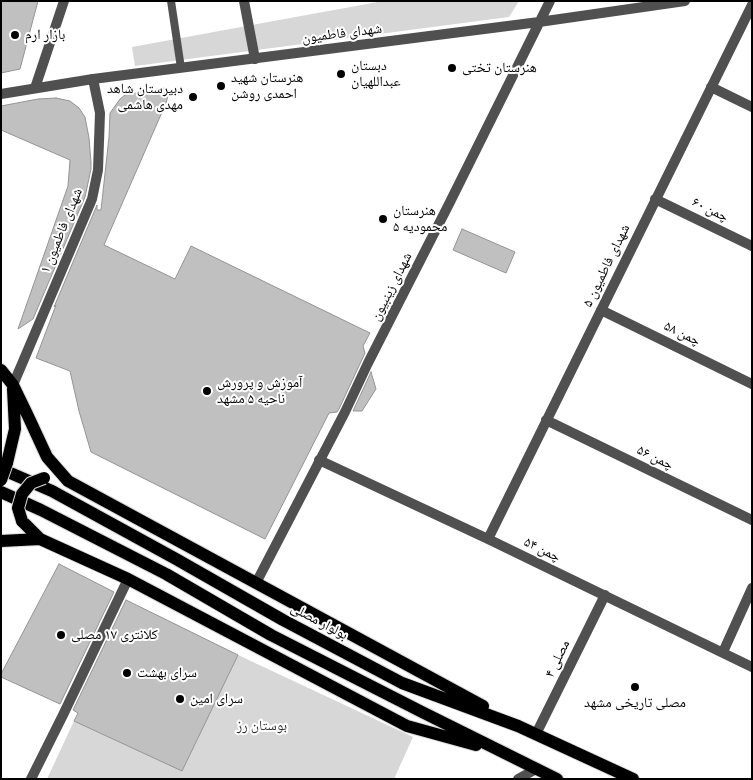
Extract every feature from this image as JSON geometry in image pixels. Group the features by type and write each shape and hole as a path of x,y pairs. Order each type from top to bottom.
{"main road":[{"path":"1,370 13,385 47,457 68,481 518,726"},
{"path":"1,480 14,429 13,385"},
{"name":"بولوار مصلی","path":"4,466 176,559 283,620 402,683 518,726 633,779"},
{"path":"68,481 44,478 31,483 22,494 18,508 22,521 40,539 128,579 406,726 504,753"},
{"path":"1,492 41,510 158,570 271,635 557,779"},
{"path":"1,541 40,539"}],"street":[{"path":"35,88 64,1"},
{"path":"244,1 255,59"},
{"name":"شهدای زینبیون","path":"256,583 319,460 346,412 368,363 550,1"},
{"name":"شهدای فاطمیون","path":"1,94 93,79 539,22 686,1"},
{"name":"شهدای فاطمیون ۵","path":"488,539 752,5"},
{"name":"شهدای فاطمیون ۱","path":"13,385 92,199 98,170 100,113 93,79"},
{"path":"711,87 752,107"},
{"name":"چمن ۶۰","path":"656,199 752,246"},
{"name":"چمن ۵۸","path":"601,310 752,384"},
{"name":"چمن ۵۶","path":"546,420 752,520"},
{"name":"چمن ۵۴","path":"319,460 488,539 752,667"},
{"path":"31,779 128,579"},
{"path":"723,652 752,588"},
{"name":"مصلی ۴","path":"536,734 605,595"},
{"path":"518,779 536,769"}],"lane":[{"path":"171,1 181,68"}],"green space":[{"path":"383,1 519,1 509,17 135,66 132,47"},
{"name":"بوستان رز","path":"238,655 413,737 394,779 47,779 74,721 182,770"}],"building":[{"name":"بازار ارم","path":"1,1 38,1 20,69 1,73"},
{"name":"آموزش و پرورش ناحیه ۵ مشهد","path":"163,88 168,96 166,103 104,245 175,279 191,246 370,333 363,346 365,353 339,409 337,412 329,413 265,539 91,452 70,371 36,358 56,305 54,307 97,205 97,210 101,210 110,113 125,95"},
{"path":"56,98 70,101 79,108 85,117 89,138 91,169 85,197 33,319 18,329 68,186 70,160 1,130 1,106 38,99"},
{"path":"462,229 515,252 506,273 453,250"},
{"path":"371,372 376,389 362,411 353,411"},
{"name":"کلانتری ۱۷ مصلی","path":"59,564 114,592 60,704 1,677"},
{"path":"126,600 238,655 182,771 74,721 78,713 73,710"}],"place":[{"name":"بازار ارم","path":"15,35"},
{"name":"هنرستان تختی","path":"452,68"},
{"name":"دبستان عبداللهیان","path":"341,74"},
{"name":"هنرستان شهید احمدی روشن","path":"221,86"},
{"name":"دبیرستان شاهد مهدی هاشمی","path":"193,97"},
{"name":"هنرستان محمودیه ۵","path":"383,219"},
{"name":"آموزش و پرورش ناحیه ۵ مشهد","path":"207,391"},
{"name":"کلانتری ۱۷ مصلی","path":"61,635"},
{"name":"سرای بهشت","path":"127,673"},
{"name":"مصلی تاریخی مشهد","path":"635,687"},
{"name":"سرای امین","path":"180,699"}]}
